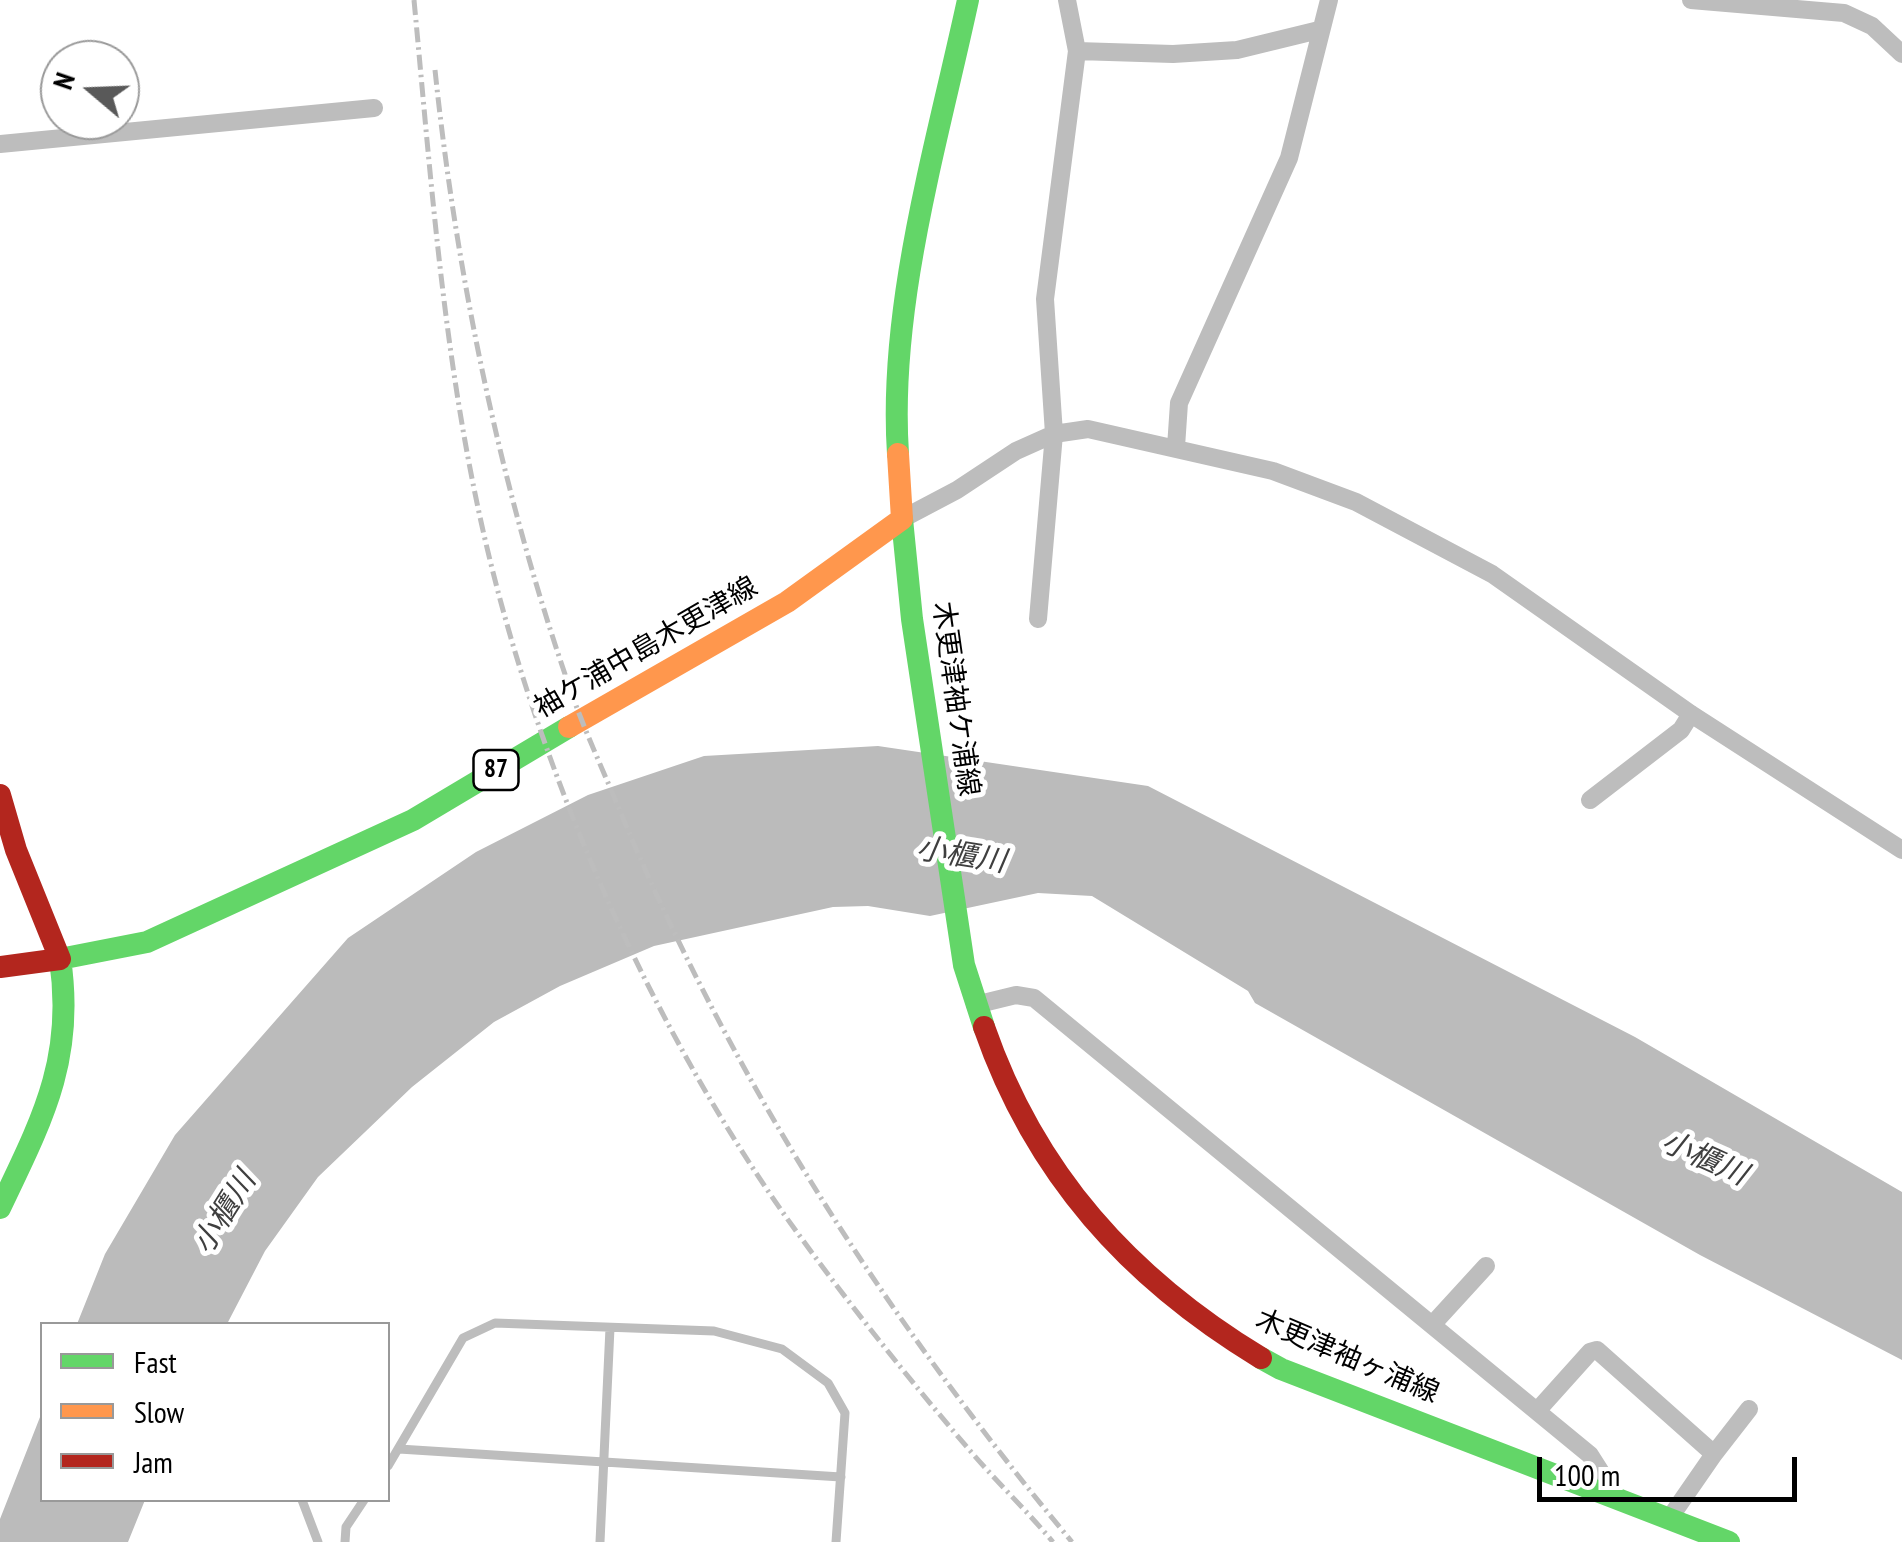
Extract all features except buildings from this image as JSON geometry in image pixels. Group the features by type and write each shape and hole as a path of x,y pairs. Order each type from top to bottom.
{"main road":[{"path":"902,519 896,428 906,289 968,0"},
{"name":"袖ケ浦中島木更津線","path":"0,967 147,942 413,820 787,602 902,519"},
{"name":"木更津袖ケ浦線","path":"902,519 912,619 957,926 975,1005"},
{"path":"0,795 16,850 60,959 68,1007 57,1084 0,1208"},
{"name":"木更津袖ヶ浦線","path":"975,1005 1002,1073 1041,1151 1078,1204 1141,1269 1239,1347 1281,1368 1729,1542"}],"street":[{"path":"1038,619 1054,434 1045,298 1077,51 1067,0"},
{"path":"1176,446 1179,404 1289,158 1329,0"},
{"path":"1691,0 1844,14 1872,26 1902,54"},
{"path":"1077,51 1172,54 1237,50 1319,30"},
{"path":"0,144 374,108"},
{"path":"902,519 957,490 1016,451 1054,434 1088,429 1273,471 1356,502 1492,574 1691,714 1902,850"},
{"path":"1590,800 1681,730 1691,714"},
{"path":"975,1005 1016,995 1034,998 1590,1455 1618,1499"},
{"path":"1432,1326 1486,1266"},
{"path":"1537,1411 1590,1352 1597,1350 1714,1454"},
{"path":"1670,1519 1749,1409"}],"lane":[{"path":"390,1463 463,1338 495,1322 714,1330 782,1350 828,1383 846,1413 836,1542"},
{"path":"600,1542 610,1328"},
{"path":"399,1449 841,1477"},
{"path":"303,1502 318,1542"},
{"path":"345,1542 346,1526 363,1502"}],"water":[{"name":"小櫃川","path":"878,746 1148,786 1635,1037 1902,1192 1902,1360 1700,1255 1255,1003 1248,991 1092,896 1038,893 930,916 868,906 833,907 654,946 560,986 494,1022 412,1087 318,1177 265,1251 228,1322 78,1322 105,1254 175,1135 348,938 476,852 588,795 704,756"},
{"path":"40,1417 40,1502 144,1502 128,1542 0,1542 0,1519"}],"railway":[{"path":"414,0 446,315 477,503 527,689 597,875 684,1054 733,1138 786,1217 924,1395 1053,1542"},
{"path":"435,70 470,309 505,468 549,624 615,799 707,999 815,1188 936,1368 1072,1542"}],"traffic: fast":[{"path":"898,454 900,341 908,283 968,0"},
{"path":"902,519 912,619 964,965 984,1027"},
{"path":"0,1208 41,1117 59,1059 63,1028 60,959 147,942 413,820 569,727"},
{"path":"1261,1358 1729,1542"}],"traffic: slow":[{"path":"569,727 787,602 902,519 898,454"}],"traffic: jam":[{"path":"0,795 16,850 60,959 0,967"},
{"path":"984,1027 1030,1129 1092,1218 1169,1293 1261,1358"}]}
